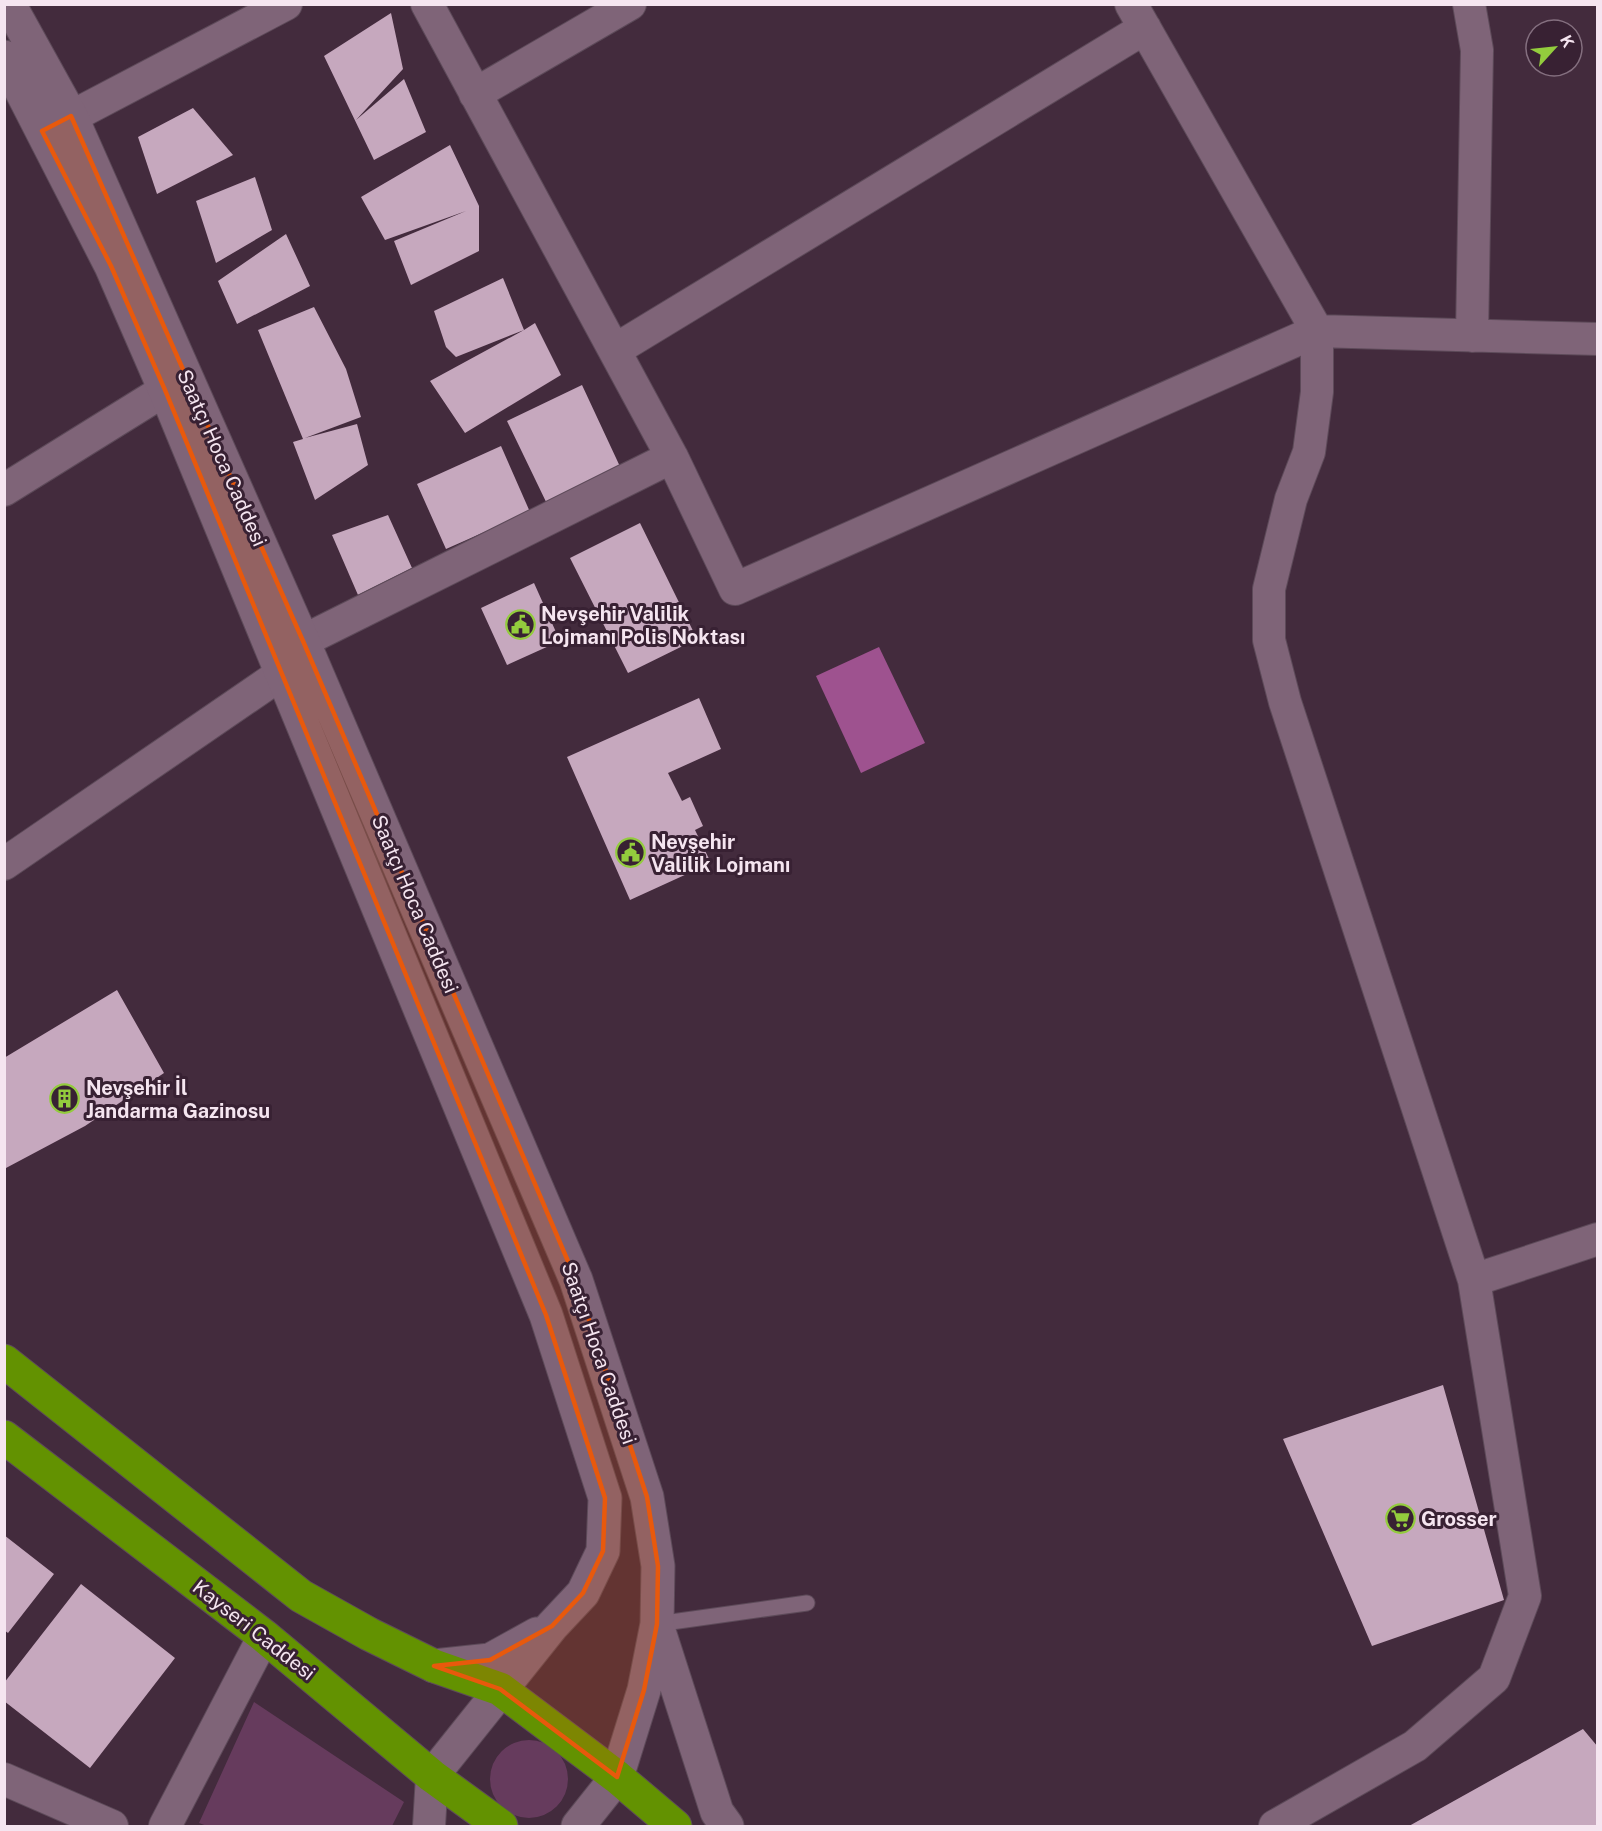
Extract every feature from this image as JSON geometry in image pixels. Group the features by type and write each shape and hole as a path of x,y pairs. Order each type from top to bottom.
{"highway":[{"path":"4,1361 301,1596 369,1634 434,1666 500,1689 617,1777 675,1827"},
{"name":"Kayseri Caddesi","path":"4,1437 264,1635 432,1776 501,1827"}],"street":[{"name":"Saatçı Hoca Caddesi","path":"9,4 71,116 303,641 576,1280 647,1497 658,1566 657,1624 644,1690 617,1777 578,1827"},
{"path":"42,131 286,4"},
{"path":"427,4 672,457 735,589 1317,331 1598,339"},
{"path":"476,94 630,4"},
{"path":"1469,4 1477,50 1472,336"},
{"path":"615,350 1138,16 1317,331 1317,392 1309,452 1291,499 1276,550 1269,589 1269,640 1289,713 1474,1280 1525,1596 1494,1678 1415,1746 1275,1827"},
{"name":"Saatçı Hoca Caddesi","path":"4,57 111,266 165,390 546,1315 605,1498 603,1551 583,1593 552,1626 500,1689 432,1776"},
{"path":"4,490 165,390"},
{"path":"303,641 672,457"},
{"path":"4,864 281,674"},
{"path":"1474,1280 1598,1239"},
{"path":"657,1624 717,1812 727,1827"},
{"path":"434,1666 490,1660 552,1626"},
{"path":"165,1827 264,1635"},
{"path":"429,1827 432,1776"},
{"path":"4,1779 112,1827"}],"lane":[{"path":"657,1624 807,1603"}],"highlighted area":[{"path":"71,116 303,641 576,1280 647,1497 658,1566 657,1624 644,1690 617,1777 500,1689 434,1666 490,1660 552,1626 583,1593 603,1551 605,1498 546,1315 165,390 111,266 42,131"}],"shaded area":[{"path":"879,647 925,743 861,773 816,676"},
{"path":"254,1702 404,1802 392,1826 207,1826 199,1823"},
{"path":"529,1740 544,1743 557,1751 565,1764 568,1779 565,1794 557,1807 544,1815 529,1818 514,1815 501,1807 493,1794 490,1779 493,1764 501,1751 514,1743"}],"building":[{"path":"391,13 403,69 356,120 404,79 426,132 374,160 324,56"},
{"path":"193,108 233,155 157,194 138,137"},
{"path":"450,145 479,206 479,251 411,285 394,241 466,211 385,240 361,197"},
{"path":"255,177 272,230 216,263 196,201"},
{"path":"286,234 310,286 237,324 218,281"},
{"path":"503,278 524,330 456,357 446,347 434,311"},
{"path":"314,307 346,369 361,417 305,438 357,424 368,465 315,500 293,442 303,439 258,330"},
{"path":"535,323 561,375 465,433 430,381"},
{"path":"582,385 623,473 549,508 507,421"},
{"path":"501,446 530,512 446,549 417,484"},
{"path":"388,515 412,568 358,595 332,535"},
{"path":"640,523 697,639 628,673 570,558"},
{"name":"Nevşehir Valilik Lojmanı Polis Noktası","path":"534,583 560,641 507,665 481,608"},
{"name":"Nevşehir Valilik Lojmanı","path":"699,698 721,749 668,773 682,801 690,797 703,826 695,830 711,863 630,900 567,757"},
{"name":"Nevşehir İl Jandarma Gazinosu","path":"117,990 164,1073 85,1126 6,1168 4,1058"},
{"name":"Grosser","path":"1443,1385 1504,1600 1372,1646 1283,1439"},
{"path":"4,1535 54,1574 8,1633 4,1630"},
{"path":"81,1584 175,1658 90,1768 4,1701 4,1683"},
{"path":"1583,1729 1598,1747 1598,1826 1409,1826"}],"place":[{"name":"Nevşehir Valilik Lojmanı Polis Noktası","path":"520,625"},
{"name":"Nevşehir Valilik Lojmanı","path":"630,853"},
{"name":"Nevşehir İl Jandarma Gazinosu","path":"65,1099"},
{"name":"Grosser","path":"1400,1519"}]}
